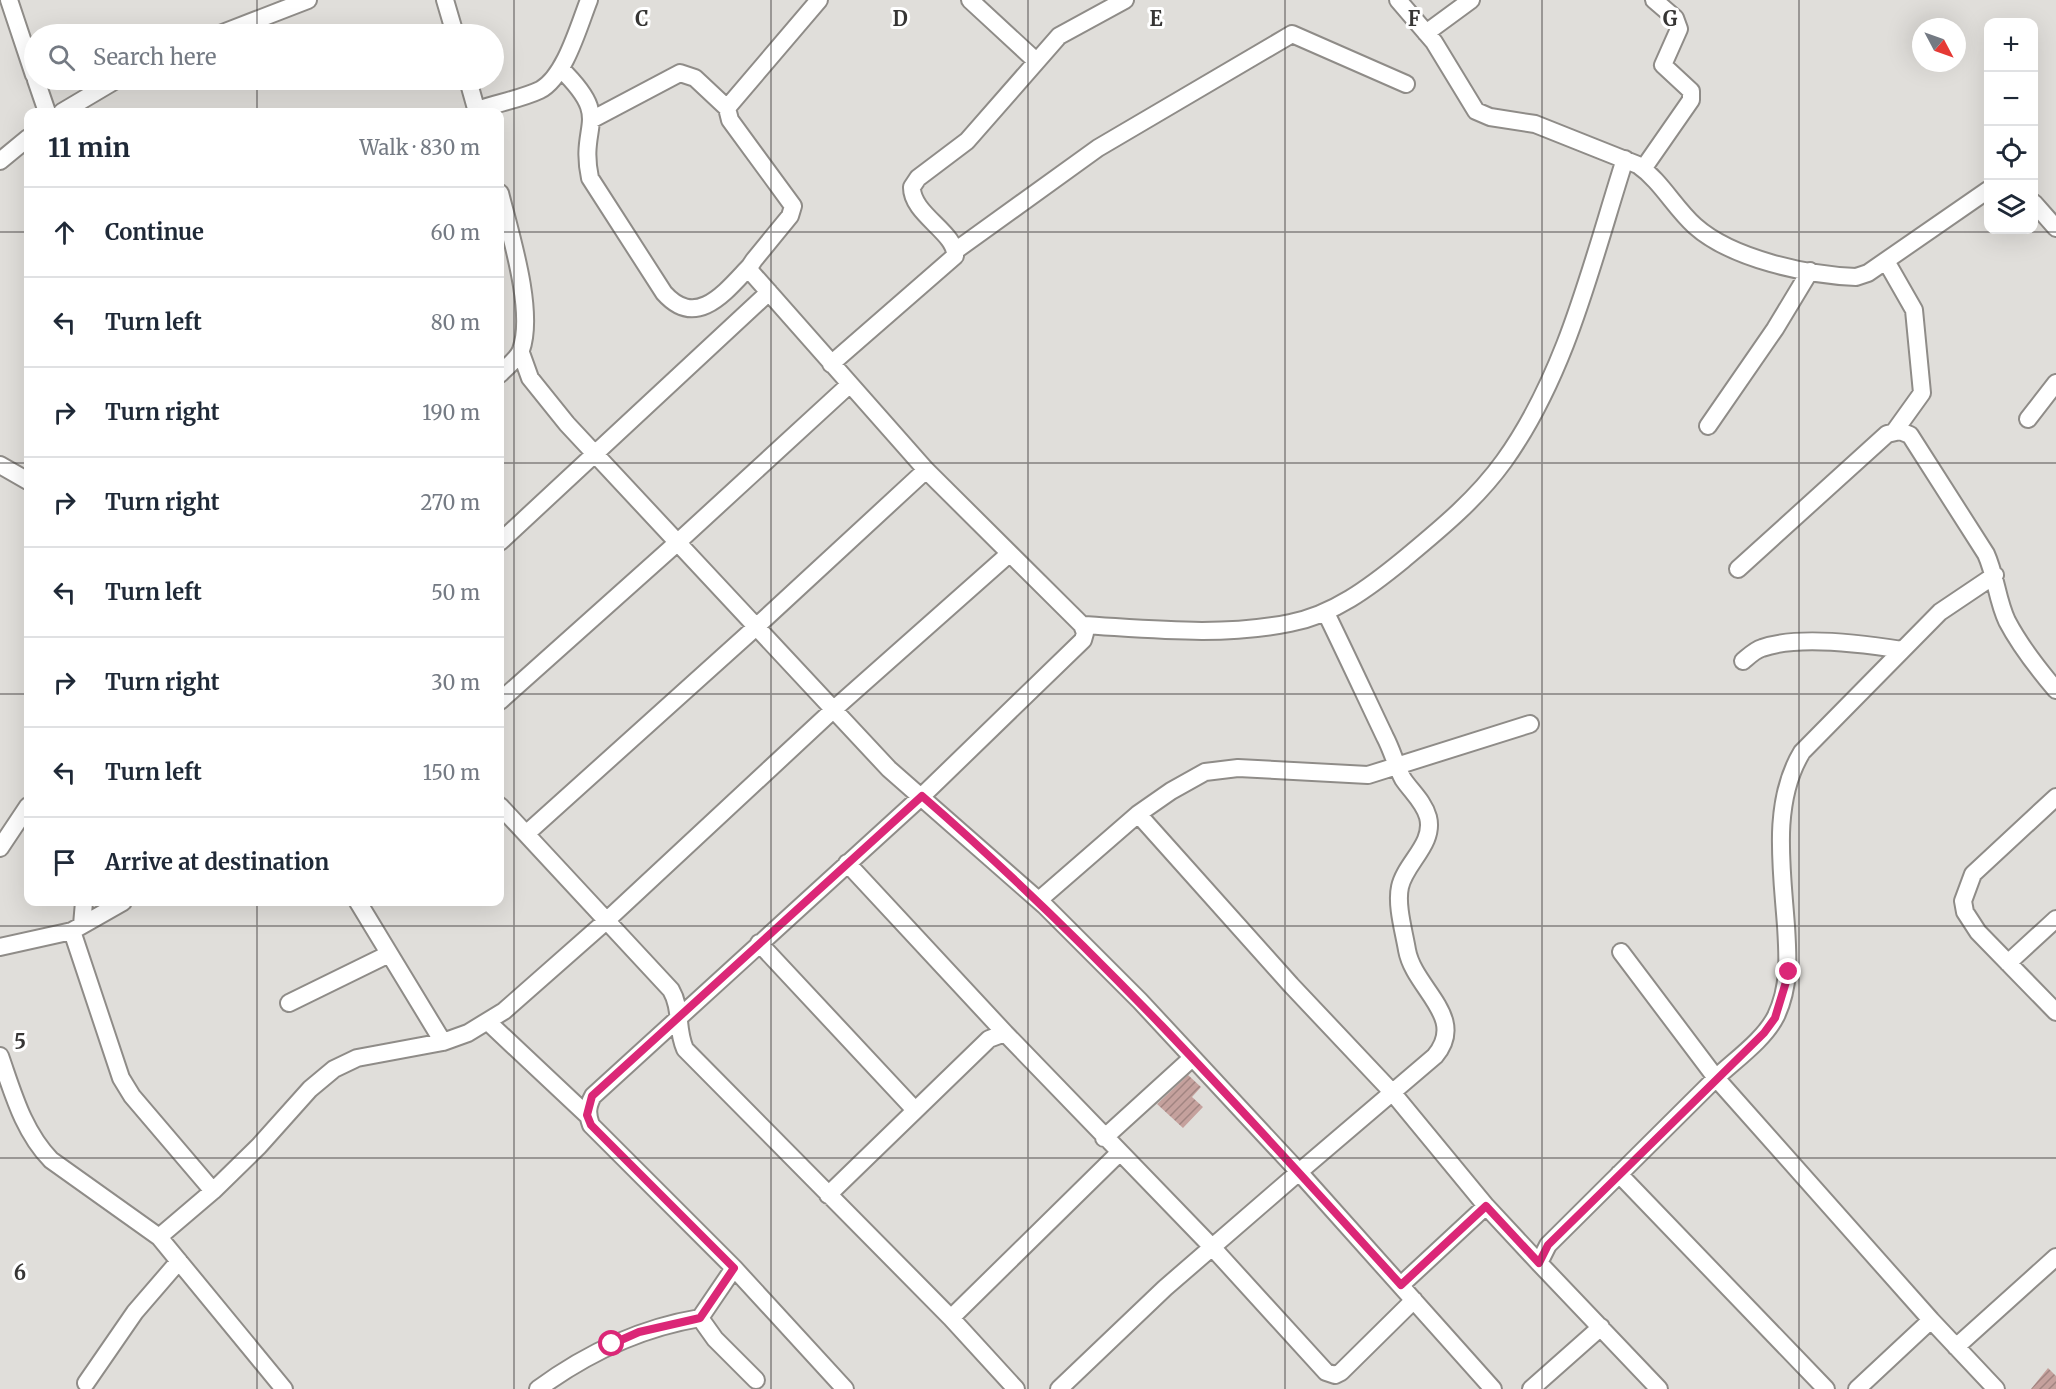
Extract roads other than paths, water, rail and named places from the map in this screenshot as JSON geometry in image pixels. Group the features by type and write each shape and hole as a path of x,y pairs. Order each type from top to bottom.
{"street":[{"path":"9,0 24,44"},
{"path":"246,24 308,0"},
{"path":"445,0 452,24"},
{"path":"486,108 540,90 561,69 589,0"},
{"path":"727,108 819,0"},
{"path":"970,0 1036,61"},
{"path":"831,364 955,256 955,251 914,200 912,187 918,178 968,141 1059,36 1125,0"},
{"path":"1398,0 1426,33 1476,111 1490,117 1535,124 1625,159 1643,169 1694,225 1714,241 1751,256 1810,271 1856,277 1868,273 1984,193"},
{"path":"1426,33 1471,0"},
{"path":"1643,169 1691,100 1691,92 1664,65 1679,29 1675,18 1654,0"},
{"path":"955,251 1098,148 1292,34 1406,84"},
{"path":"561,69 580,88 590,104 593,119 586,162 590,178 674,304 687,308 703,307 717,300 750,266 790,216 793,206 730,120 727,108 695,78 680,74 593,119"},
{"path":"39,90 46,108"},
{"path":"69,108 99,90"},
{"path":"471,90 476,108"},
{"path":"0,161 24,141"},
{"path":"1082,625 1173,631 1236,632 1291,623 1326,613 1383,576 1425,542 1469,503 1503,462 1537,406 1567,338 1625,159"},
{"path":"2038,208 2056,228"},
{"path":"504,209 516,256 526,332 521,352 504,370"},
{"path":"1886,261 1914,310 1922,393 1894,432"},
{"path":"587,1115 592,1096 922,796 1083,640 1085,633 1082,625 926,470 849,385 752,272 750,266"},
{"path":"1708,426 1775,329 1810,271"},
{"path":"504,538 770,292"},
{"path":"521,352 530,378 544,398 833,710 889,769 1039,900 1299,1172 1493,1389"},
{"path":"2028,419 2056,383"},
{"path":"504,697 849,385"},
{"path":"1738,569 1887,434 1900,430 1910,435 1986,554 1995,575 1998,596 2007,621 2054,683"},
{"path":"0,465 24,479"},
{"path":"526,834 926,470"},
{"path":"159,1237 213,1191 259,1146 310,1089 334,1069 357,1058 443,1042 488,1023 605,922 833,710 1009,554"},
{"path":"1539,1263 1548,1245 1764,1033 1775,1018 1789,972 1780,844 1790,772 1802,752 1940,612 1995,575"},
{"path":"1059,1389 1212,1247 1442,1047 1446,1039 1447,1027 1444,1016 1412,966 1408,952 1400,888 1426,838 1429,824 1424,806 1403,779 1399,765 1326,613"},
{"path":"1743,661 1760,648 1779,643 1862,643 1902,650"},
{"path":"1039,900 1138,814 1171,791 1205,772 1238,768 1368,775 1530,724"},
{"path":"2056,796 1973,874 1967,885 1963,901 1965,912 1978,932 2056,1012"},
{"path":"504,810 605,922 671,990 678,1003 679,1036 685,1049 951,1318 1016,1389"},
{"path":"0,848 24,812"},
{"path":"1138,814 1291,986 1392,1092 1486,1206 1659,1389"},
{"path":"847,863 1104,1138 1212,1247 1326,1371 1335,1376 1414,1300"},
{"path":"83,906 77,928 121,1078 132,1096 213,1191"},
{"path":"0,947 77,928 116,906"},
{"path":"360,906 443,1042"},
{"path":"2008,963 2056,919"},
{"path":"759,944 915,1110"},
{"path":"1621,952 1716,1078 1931,1320 1996,1389"},
{"path":"289,1004 389,954"},
{"path":"488,1023 587,1115 591,1125 734,1268 845,1389"},
{"path":"828,1195 989,1039 1005,1033"},
{"path":"0,1056 25,1124 36,1145 51,1160 159,1237 284,1389"},
{"path":"1104,1138 1192,1058"},
{"path":"951,1318 1119,1153"},
{"path":"1619,1174 1826,1389"},
{"path":"1401,1285 1486,1206"},
{"path":"1956,1347 2056,1257"},
{"path":"86,1383 135,1312 179,1261"},
{"path":"538,1389 586,1358 639,1332 700,1318 734,1268"},
{"path":"700,1318 715,1339 756,1380"},
{"path":"1857,1389 1931,1320"},
{"path":"1531,1389 1601,1327"}]}
